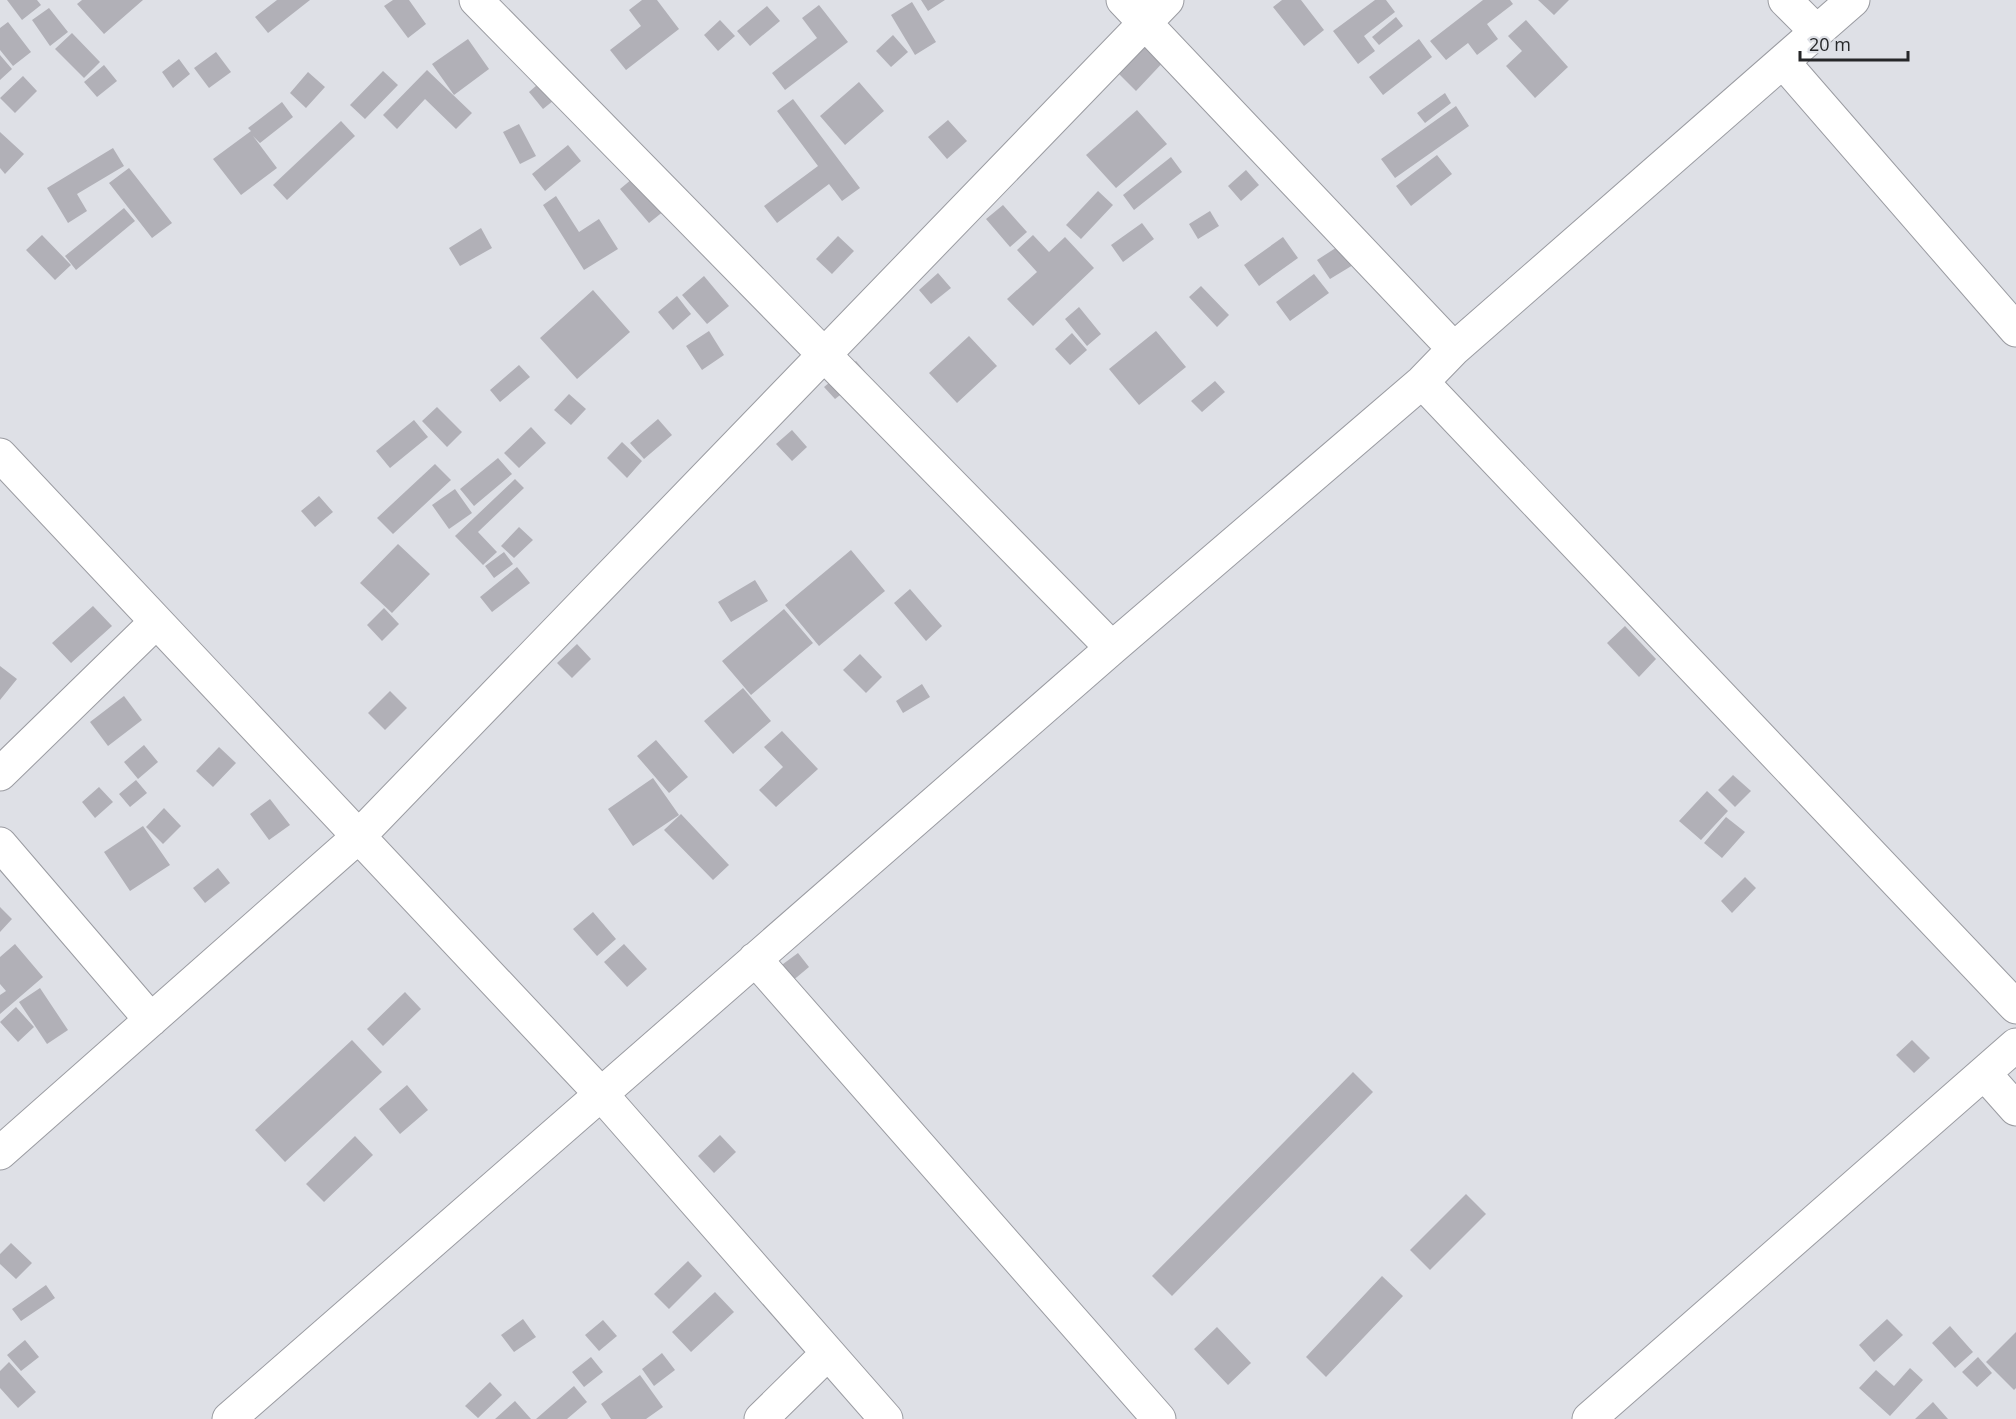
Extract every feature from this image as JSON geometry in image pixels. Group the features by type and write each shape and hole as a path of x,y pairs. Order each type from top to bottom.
{"street":[{"path":"476,0 1112,648"},
{"path":"1123,0 1454,349"},
{"path":"0,1153 358,837 1167,0"},
{"path":"1785,0 1817,32"},
{"path":"229,1419 1112,648 1422,382 1454,349 1784,63 1853,0"},
{"path":"1784,63 2016,330"},
{"path":"1422,382 2016,1007"},
{"path":"0,455 601,1094 886,1419"},
{"path":"0,774 156,622"},
{"path":"0,844 151,1020"},
{"path":"755,959 1159,1419"},
{"path":"1607,1414 2016,1045"},
{"path":"1984,1073 2016,1108"},
{"path":"761,1419 828,1353"}],"building":[{"path":"7,0 37,0 41,5 22,20"},
{"path":"82,0 143,0 104,34 77,4"},
{"path":"277,0 310,0 268,33 255,17"},
{"path":"393,0 409,0 426,24 408,38 384,6"},
{"path":"642,0 657,0 679,29 626,70 610,50 641,26 629,10"},
{"path":"921,0 945,0 928,11"},
{"path":"1282,0 1301,0 1324,30 1304,46 1273,7"},
{"path":"1375,0 1386,0 1395,12 1364,36 1375,51 1358,64 1333,31"},
{"path":"1483,0 1510,0 1513,4 1487,24 1498,39 1477,55 1468,43 1446,60 1430,41"},
{"path":"1538,0 1569,0 1554,15"},
{"path":"912,2 936,42 915,55 891,15"},
{"path":"819,5 848,42 785,90 772,73 817,38 802,18"},
{"path":"767,6 780,21 750,46 737,31"},
{"path":"49,8 68,32 50,46 32,20"},
{"path":"1396,17 1403,26 1379,45 1372,37"},
{"path":"720,20 735,36 718,51 704,35"},
{"path":"1526,20 1568,67 1535,98 1506,66 1522,51 1508,36"},
{"path":"8,22 31,52 13,66 0,50 0,28"},
{"path":"72,33 100,62 84,78 55,49"},
{"path":"893,35 908,52 891,67 876,51"},
{"path":"468,39 489,69 454,95 432,64"},
{"path":"1150,39 1168,57 1136,91 1118,73"},
{"path":"1419,39 1432,57 1383,95 1369,77"},
{"path":"216,52 231,72 209,88 194,68"},
{"path":"0,55 12,69 0,80"},
{"path":"179,59 190,74 173,88 162,72"},
{"path":"561,64 564,92 543,109 529,92"},
{"path":"104,65 117,81 97,97 84,82"},
{"path":"427,70 472,113 456,129 425,99 397,129 383,115"},
{"path":"383,71 398,85 365,119 350,105"},
{"path":"308,72 325,87 306,108 290,93"},
{"path":"23,76 37,91 15,113 0,98"},
{"path":"859,82 884,111 845,145 820,116"},
{"path":"1445,93 1451,103 1425,123 1417,113"},
{"path":"793,99 860,188 842,201 829,184 777,223 764,206 818,166 777,111"},
{"path":"282,102 293,117 260,143 253,136 277,168 241,195 213,159 251,131 248,128"},
{"path":"1456,106 1469,126 1395,178 1381,159"},
{"path":"1137,110 1167,144 1116,188 1086,155"},
{"path":"948,120 967,141 947,159 928,137"},
{"path":"341,121 355,136 287,200 273,185"},
{"path":"519,124 536,156 520,164 503,132"},
{"path":"0,132 24,154 5,174 0,168"},
{"path":"568,145 581,161 545,191 532,174"},
{"path":"113,148 124,166 77,194 87,211 68,223 47,188"},
{"path":"1437,155 1452,174 1411,206 1396,186"},
{"path":"1171,157 1182,172 1134,210 1123,195"},
{"path":"656,159 685,194 649,223 620,189"},
{"path":"129,168 172,223 152,238 109,183"},
{"path":"1246,170 1259,185 1241,201 1228,186"},
{"path":"1098,191 1113,205 1081,239 1066,225"},
{"path":"556,196 579,232 599,219 618,249 584,270 543,205"},
{"path":"1003,205 1027,232 1010,247 986,219"},
{"path":"124,208 135,221 76,270 65,256"},
{"path":"1210,211 1219,226 1198,239 1189,224"},
{"path":"1142,223 1154,239 1123,262 1111,245"},
{"path":"481,228 492,248 460,266 449,248"},
{"path":"42,235 71,265 55,280 26,250"},
{"path":"1033,235 1049,252 1065,237 1094,268 1033,326 1007,299 1037,272 1017,250"},
{"path":"838,236 854,251 832,274 816,259"},
{"path":"1283,237 1298,258 1259,286 1244,265"},
{"path":"1345,242 1358,262 1330,279 1317,260"},
{"path":"938,273 951,288 931,304 919,290"},
{"path":"1314,274 1329,293 1290,321 1276,302"},
{"path":"704,276 729,306 707,324 682,295"},
{"path":"1201,286 1229,315 1217,327 1189,297"},
{"path":"593,290 630,332 577,379 540,338"},
{"path":"677,296 691,314 673,330 658,312"},
{"path":"1079,307 1101,334 1087,346 1065,319"},
{"path":"709,331 724,355 702,370 686,346"},
{"path":"1156,331 1186,367 1139,405 1109,369"},
{"path":"1072,333 1087,350 1070,365 1055,349"},
{"path":"969,336 997,366 957,403 929,373"},
{"path":"856,361 867,374 835,399 824,387"},
{"path":"519,365 530,377 500,402 490,390"},
{"path":"1215,381 1225,392 1202,412 1191,401"},
{"path":"569,394 586,409 571,425 554,410"},
{"path":"437,407 462,432 447,447 422,421"},
{"path":"658,419 672,435 644,459 630,443"},
{"path":"414,420 428,437 390,468 376,451"},
{"path":"531,427 546,443 519,468 504,453"},
{"path":"792,430 807,447 792,461 776,444"},
{"path":"622,442 642,461 627,478 607,458"},
{"path":"498,458 512,474 474,506 460,489"},
{"path":"435,464 451,480 393,534 377,518"},
{"path":"515,479 524,488 478,532 497,552 483,565 455,536"},
{"path":"455,489 472,513 449,529 432,505"},
{"path":"319,496 333,512 315,527 301,511"},
{"path":"519,527 533,540 514,558 501,546"},
{"path":"398,544 430,574 392,613 360,583"},
{"path":"851,550 885,591 819,646 785,605"},
{"path":"504,552 513,564 494,578 485,566"},
{"path":"517,567 530,583 492,612 480,597"},
{"path":"755,580 768,601 731,622 718,602"},
{"path":"910,589 942,626 926,641 894,603"},
{"path":"93,606 112,626 71,663 52,643"},
{"path":"384,608 399,624 382,641 367,625"},
{"path":"784,609 813,643 751,695 722,661"},
{"path":"1625,626 1656,659 1639,677 1607,643"},
{"path":"577,644 591,659 572,678 557,663"},
{"path":"860,654 882,677 866,693 843,670"},
{"path":"0,666 17,679 0,700"},
{"path":"922,684 930,697 903,713 896,701"},
{"path":"743,688 771,721 733,754 704,721"},
{"path":"390,691 407,708 385,730 368,713"},
{"path":"124,696 142,720 108,746 90,722"},
{"path":"782,731 818,769 776,807 759,790 783,767 764,747"},
{"path":"656,740 688,777 669,793 637,756"},
{"path":"144,745 158,762 138,779 124,762"},
{"path":"219,747 236,763 213,787 196,771"},
{"path":"1733,775 1751,791 1735,807 1718,790"},
{"path":"653,778 679,815 633,846 608,809"},
{"path":"136,780 147,793 130,807 119,794"},
{"path":"99,787 113,802 95,818 82,802"},
{"path":"1707,791 1728,811 1701,840 1679,821"},
{"path":"270,799 290,825 269,840 250,814"},
{"path":"164,808 181,826 163,844 146,827"},
{"path":"681,814 729,865 713,880 664,830"},
{"path":"1726,817 1745,832 1722,858 1704,843"},
{"path":"143,826 170,865 130,891 104,852"},
{"path":"218,868 230,883 205,903 193,888"},
{"path":"1745,877 1756,888 1732,913 1721,901"},
{"path":"0,907 12,919 0,932"},
{"path":"593,912 616,939 597,956 573,929"},
{"path":"15,944 43,977 0,1014 0,995 6,991 0,984 0,957"},
{"path":"624,944 647,969 627,987 604,962"},
{"path":"798,953 809,967 791,982 779,967"},
{"path":"40,988 68,1030 47,1044 19,1002"},
{"path":"405,992 421,1009 383,1046 367,1029"},
{"path":"16,1007 34,1027 18,1042 0,1022"},
{"path":"352,1040 382,1072 285,1162 255,1130"},
{"path":"1912,1040 1930,1058 1914,1073 1896,1055"},
{"path":"1353,1072 1373,1092 1172,1296 1152,1276"},
{"path":"407,1085 428,1110 400,1134 379,1109"},
{"path":"720,1135 736,1152 714,1173 698,1156"},
{"path":"355,1136 373,1155 324,1202 306,1184"},
{"path":"1466,1194 1486,1214 1430,1270 1410,1250"},
{"path":"11,1243 32,1263 16,1279 0,1264 0,1254"},
{"path":"688,1261 702,1276 669,1309 654,1294"},
{"path":"1382,1276 1403,1296 1326,1377 1306,1357"},
{"path":"46,1285 55,1298 21,1321 12,1309"},
{"path":"715,1292 734,1312 691,1352 672,1332"},
{"path":"523,1319 536,1337 514,1352 501,1335"},
{"path":"1887,1319 1903,1335 1874,1362 1859,1345"},
{"path":"603,1320 617,1336 599,1351 585,1335"},
{"path":"1950,1326 1973,1352 1955,1368 1932,1343"},
{"path":"1217,1327 1251,1363 1228,1385 1194,1349"},
{"path":"2016,1332 2016,1388 2014,1390 1986,1362"},
{"path":"25,1340 39,1357 21,1371 7,1355"},
{"path":"662,1353 675,1370 654,1386 642,1369"},
{"path":"591,1357 603,1372 584,1387 572,1372"},
{"path":"1978,1357 1992,1373 1977,1387 1962,1372"},
{"path":"9,1362 36,1392 18,1408 0,1388 0,1371"},
{"path":"1910,1368 1923,1380 1890,1416 1859,1388 1876,1370 1894,1386"},
{"path":"640,1375 663,1407 646,1419 611,1419 601,1404"},
{"path":"490,1382 502,1395 478,1418 465,1406"},
{"path":"574,1386 587,1402 567,1419 536,1419"},
{"path":"515,1401 531,1419 495,1419"},
{"path":"1933,1402 1948,1419 1915,1419"}]}
